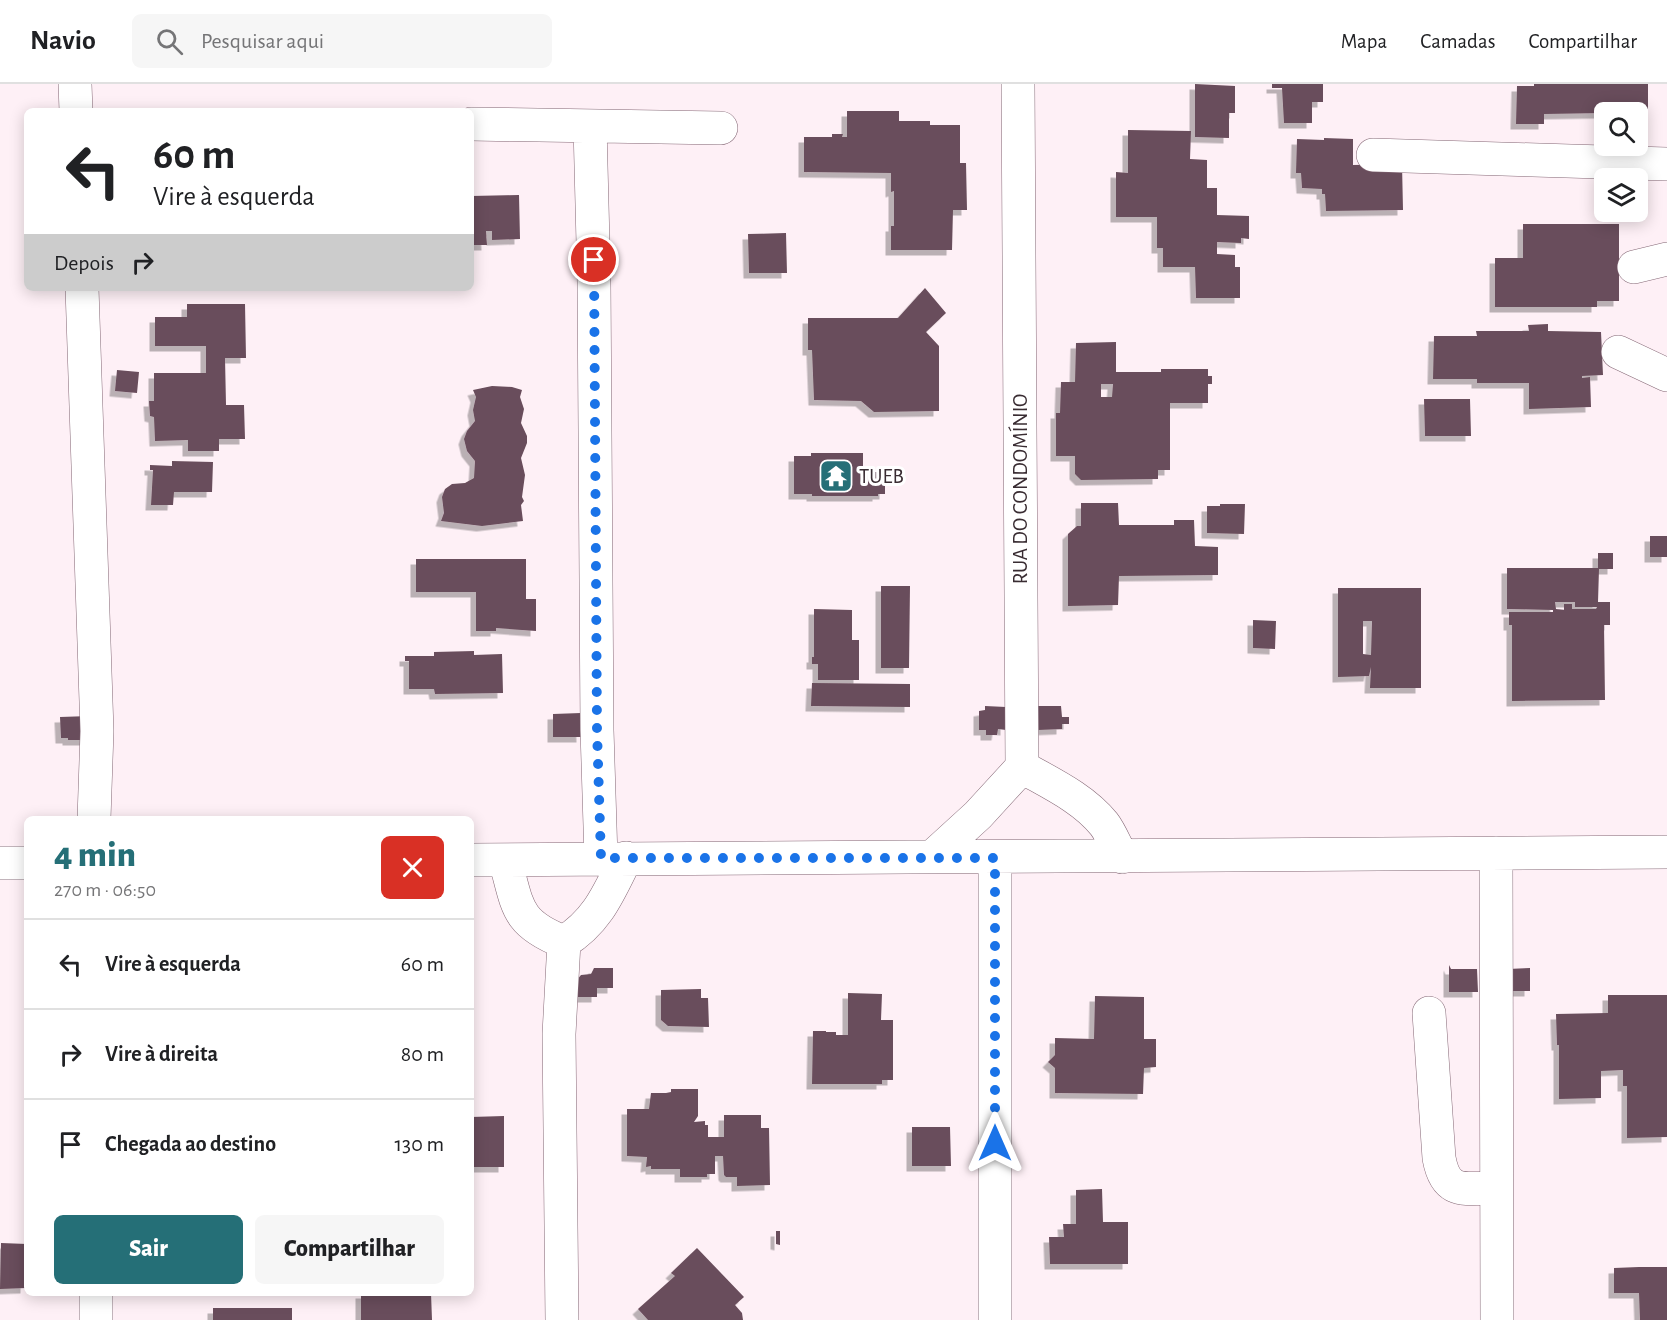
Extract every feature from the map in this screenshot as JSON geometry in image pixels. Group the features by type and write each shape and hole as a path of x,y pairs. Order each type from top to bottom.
{"street":[{"path":"75,84 76,108"},
{"name":"RUA DO CONDOMÍNIO","path":"1018,84 1022,767"},
{"path":"474,124 721,128"},
{"path":"564,942 579,933 593,919 609,893 614,858 597,730 594,282 590,126"},
{"path":"1373,155 1667,164"},
{"path":"1635,267 1667,259"},
{"path":"82,291 97,731 94,816"},
{"path":"1618,352 1667,375"},
{"path":"932,857 978,815 1022,767 1064,791 1091,811 1104,824 1122,857"},
{"path":"1496,852 1497,1320"},
{"path":"474,860 1667,852"},
{"path":"995,858 995,1320"},
{"path":"505,860 520,910 528,922 564,942"},
{"path":"0,863 24,863"},
{"path":"562,1320 559,1034 564,942"},
{"path":"1429,1013 1442,1173 1446,1180 1458,1188 1496,1188"},
{"path":"96,1296 96,1320"}],"building":[{"path":"1195,84 1235,86 1235,113 1229,113 1229,138 1195,137"},
{"path":"1272,84 1323,84 1323,102 1312,102 1312,123 1284,123 1282,88 1272,88"},
{"path":"1534,84 1648,84 1648,102 1594,102 1594,113 1544,114 1544,124 1516,124 1517,86 1534,86"},
{"path":"847,111 899,111 899,121 930,121 930,125 960,125 960,163 966,163 967,210 953,210 952,250 891,250 894,191 891,192 891,173 804,172 804,137 832,137 832,134 843,134 842,137 847,137"},
{"path":"1128,130 1191,131 1190,159 1207,160 1207,188 1217,188 1217,215 1249,216 1249,239 1241,238 1241,243 1217,242 1217,254 1235,255 1235,267 1240,267 1240,298 1196,298 1195,267 1163,267 1163,248 1157,248 1157,217 1116,217 1116,172 1128,173"},
{"path":"1324,138 1353,139 1353,165 1402,164 1403,210 1326,211 1325,194 1322,194 1322,189 1302,188 1301,173 1296,173 1297,139 1324,140"},
{"path":"519,195 520,239 492,240 492,231 486,231 487,245 474,245 474,196"},
{"path":"1523,224 1619,224 1619,301 1597,301 1597,307 1495,307 1495,258 1523,258"},
{"path":"786,233 787,273 749,273 748,234"},
{"path":"925,288 946,313 926,332 939,346 939,411 874,412 861,401 814,400 812,350 808,350 808,318 898,318"},
{"path":"187,304 245,304 246,358 225,358 226,405 244,405 245,439 219,439 219,451 188,451 188,440 155,441 154,417 150,416 149,401 154,401 154,373 206,373 206,346 155,346 155,317 187,317"},
{"path":"1548,324 1548,331 1601,332 1603,375 1582,376 1582,378 1590,377 1591,407 1529,409 1529,383 1477,383 1477,379 1433,379 1434,336 1477,336 1476,331 1529,331 1528,325"},
{"path":"1116,342 1116,372 1208,369 1208,376 1212,376 1212,384 1208,384 1208,403 1170,403 1170,470 1158,470 1158,479 1081,480 1075,474 1075,456 1056,456 1056,413 1060,413 1061,382 1075,382 1076,343","holes":["1101,384 1113,384 1112,397 1101,397"]},
{"path":"117,370 139,372 137,393 115,391"},
{"path":"492,386 522,390 520,397 524,409 521,423 527,436 527,443 521,458 525,475 522,497 524,501 521,505 523,521 482,526 441,521 444,513 442,497 445,489 452,484 465,483 474,478 475,461 467,451 464,439 475,421 473,410 476,397 473,390"},
{"path":"1424,399 1470,399 1471,436 1425,436"},
{"name":"TUEB","path":"811,453 863,453 863,472 878,472 878,481 885,481 885,494 878,494 878,496 812,496 812,494 794,494 794,456 811,456"},
{"path":"172,461 213,462 212,492 174,492 173,505 151,505 153,470 150,470 150,465 172,466"},
{"path":"1081,503 1118,503 1119,525 1174,525 1174,520 1194,520 1195,546 1218,547 1218,575 1119,576 1118,605 1068,606 1068,534 1077,526 1081,526"},
{"path":"1220,504 1245,504 1244,534 1207,533 1207,506 1220,506"},
{"path":"1650,536 1667,536 1667,557 1650,557"},
{"path":"1598,553 1613,553 1613,569 1599,569 1598,602 1610,602 1610,625 1604,625 1605,700 1512,701 1512,625 1509,625 1509,612 1553,612 1553,610 1507,609 1507,568 1598,568","holes":["1555,602 1575,602 1575,607 1597,607 1596,609 1572,609 1572,604 1564,604 1564,610 1556,609"]},
{"path":"416,559 526,559 526,599 536,599 536,631 496,628 496,631 476,631 476,592 416,592"},
{"path":"881,586 910,586 909,668 881,668"},
{"path":"1338,588 1421,588 1421,688 1370,688 1371,667 1369,676 1338,677","holes":["1363,621 1372,621 1371,655 1363,654"]},
{"path":"814,609 852,610 852,640 859,640 859,680 818,680 818,664 812,664"},
{"path":"1253,620 1276,621 1275,649 1253,648"},
{"path":"474,651 474,655 502,654 503,693 435,694 434,689 409,689 409,661 405,661 405,656 434,656 434,652"},
{"path":"812,683 910,684 910,707 811,706"},
{"path":"985,706 1006,707 1006,730 998,729 997,735 986,735 986,730 979,730 979,711 985,710"},
{"path":"1037,706 1061,706 1062,717 1069,717 1069,724 1062,724 1062,729 1038,730"},
{"path":"581,713 582,737 553,737 553,714"},
{"path":"90,716 90,740 61,738 60,717"},
{"path":"1449,965 1451,969 1477,969 1478,992 1449,992"},
{"path":"594,968 613,968 613,988 597,988 597,997 576,997 576,981 581,975 591,974"},
{"path":"1530,968 1530,991 1507,991 1508,969"},
{"path":"701,989 701,998 708,998 709,1027 668,1026 661,1020 661,990"},
{"path":"848,993 882,994 881,1020 893,1020 893,1080 882,1080 882,1084 812,1084 813,1031 848,1035"},
{"path":"1608,995 1667,995 1667,1137 1627,1138 1627,1086 1623,1086 1623,1070 1601,1071 1601,1098 1559,1099 1559,1045 1557,1045 1556,1014 1608,1013"},
{"path":"1095,996 1144,997 1144,1039 1156,1039 1156,1067 1144,1068 1143,1094 1055,1093 1055,1068 1048,1062 1055,1055 1055,1038 1094,1039"},
{"path":"671,1089 698,1089 698,1116 694,1122 705,1121 705,1125 708,1125 708,1137 724,1137 724,1115 761,1115 761,1128 769,1128 770,1185 737,1186 737,1177 724,1175 723,1156 715,1156 715,1174 707,1174 707,1177 680,1177 680,1169 651,1169 651,1166 646,1167 647,1157 627,1156 627,1109 649,1109 651,1093 671,1092"},
{"path":"504,1116 504,1167 474,1167 474,1117"},
{"path":"912,1127 950,1127 951,1166 912,1166"},
{"path":"1102,1189 1103,1222 1128,1222 1128,1264 1050,1264 1049,1237 1064,1237 1063,1224 1076,1224 1076,1190"},
{"path":"776,1231 780,1231 780,1245 776,1244"},
{"path":"1,1243 24,1244 24,1288 0,1289"},
{"path":"697,1248 744,1297 735,1305 742,1313 743,1320 648,1320 638,1309 675,1276 671,1273"},
{"path":"1667,1267 1667,1320 1640,1320 1639,1293 1614,1293 1614,1268"},
{"path":"361,1296 431,1296 432,1320 361,1320"},
{"path":"213,1308 292,1308 292,1320 213,1320"}],"place":[{"name":"TUEB","path":"836,476"}],"route":[{"path":"594,260 597,730 601,858 995,858 995,1143"}]}
